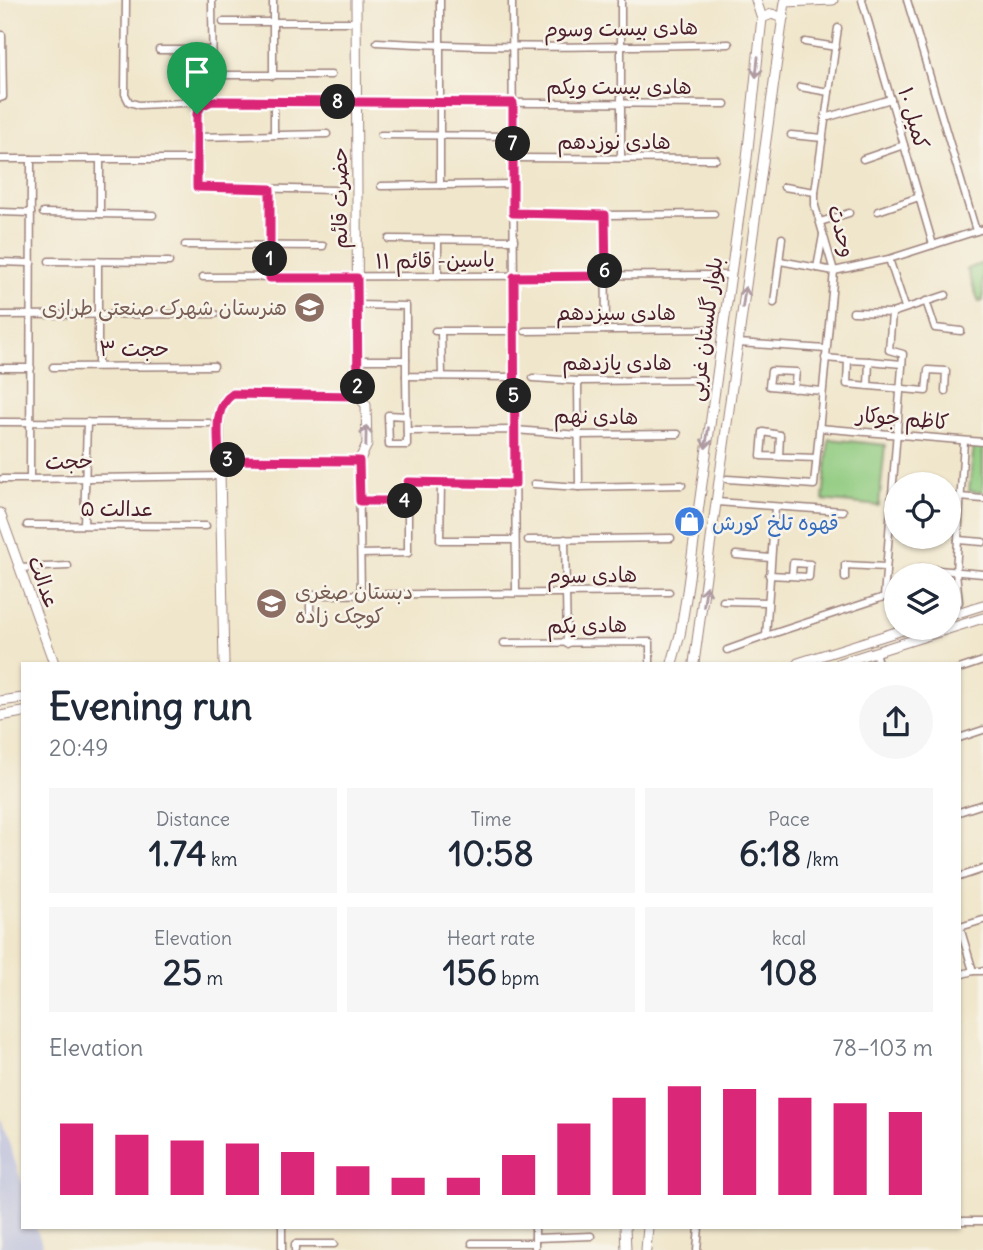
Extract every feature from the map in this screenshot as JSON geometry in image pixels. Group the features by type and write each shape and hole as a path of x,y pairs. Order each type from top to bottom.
{"main road":[{"name":"حضرت قائم","path":"356,0 358,396 366,405 367,445 359,461"},
{"name":"بلوار گلستان غربی","path":"672,662 680,635 747,158 762,18 756,0"},
{"path":"782,1 833,0"},
{"name":"بلوار گلستان غربی","path":"694,662 783,18 782,1"},
{"path":"762,18 772,14 783,18 789,8 802,2"},
{"path":"224,662 219,460 221,405 233,394 358,396"},
{"path":"219,460 359,461"},
{"name":"عدالت","path":"0,513 54,662"},
{"path":"961,612 983,605"},
{"path":"843,662 983,618"},
{"path":"680,635 682,641 688,645 699,639"},
{"path":"801,662 884,636"},
{"path":"0,701 21,698"},
{"path":"0,716 21,712"},
{"path":"625,1229 626,1250"},
{"path":"646,1250 648,1229"}],"street":[{"name":"هادی بیست ویکم","path":"126,0 125,94 129,102 138,105 209,101 725,104"},
{"path":"212,0 209,101 201,106 197,114 197,187 334,190"},
{"path":"272,76 273,0"},
{"path":"440,0 440,185"},
{"path":"512,0 516,593"},
{"path":"621,0 621,158"},
{"name":"کمیل ۱۰","path":"862,0 933,245"},
{"path":"780,261 834,271 889,259 979,230 907,0"},
{"path":"223,22 356,22"},
{"name":"وحدت","path":"727,479 814,485 834,271 815,206 815,192 838,28"},
{"path":"0,98 3,97 2,35"},
{"name":"هادی بیست وسوم","path":"377,42 439,46 621,47 729,44"},
{"path":"805,42 836,47"},
{"path":"159,50 212,50"},
{"path":"226,75 331,75"},
{"path":"800,88 829,92"},
{"path":"825,118 891,99"},
{"path":"274,102 274,135"},
{"path":"197,137 327,134"},
{"path":"381,135 513,136"},
{"path":"791,135 823,138"},
{"path":"863,159 904,145"},
{"name":"هادی نوزدهم","path":"513,158 716,159"},
{"path":"0,159 196,159"},
{"name":"حجت","path":"31,159 30,479 220,476"},
{"path":"100,159 100,214"},
{"path":"382,186 513,184"},
{"path":"784,187 815,192"},
{"path":"270,189 270,278"},
{"path":"878,211 919,197"},
{"path":"0,212 31,213"},
{"path":"43,213 153,215"},
{"path":"513,213 713,214"},
{"path":"820,222 849,213"},
{"path":"605,215 606,330"},
{"path":"817,268 823,233"},
{"path":"774,303 782,238"},
{"path":"389,239 514,240"},
{"path":"438,240 438,277"},
{"path":"185,245 323,246"},
{"path":"889,259 905,307"},
{"path":"49,261 169,262"},
{"path":"98,261 98,365"},
{"path":"0,262 31,262"},
{"name":"یاسین- قائم ۱۱","path":"203,277 730,275"},
{"path":"853,312 892,313 946,295"},
{"path":"926,301 935,328 961,331"},
{"path":"358,305 406,306 407,445 389,445 388,415 406,416"},
{"path":"892,313 889,350 903,354 895,472"},
{"path":"0,315 215,314"},
{"name":"هادی سیزدهم","path":"525,331 708,329"},
{"path":"442,376 438,331 514,331"},
{"path":"738,343 826,349"},
{"path":"825,358 902,364"},
{"path":"358,360 406,360"},
{"path":"848,360 847,384 926,391 928,370 946,371 945,391"},
{"path":"867,386 869,361"},
{"name":"حجت ۳","path":"53,367 214,366"},
{"path":"0,368 31,369"},
{"path":"794,388 796,372 771,371 769,386 822,391"},
{"path":"406,376 514,377"},
{"name":"هادی یازدهم","path":"533,378 578,381 701,380"},
{"path":"578,381 579,486"},
{"path":"0,422 209,423"},
{"path":"85,525 88,422"},
{"name":"کاظم جوکار","path":"819,428 983,442"},
{"name":"هادی نهم","path":"407,431 515,430 579,435 678,435"},
{"path":"779,457 780,435 763,432 761,456 779,457 816,458"},
{"path":"961,483 964,441"},
{"path":"359,461 361,594"},
{"path":"2,479 30,479"},
{"path":"361,554 408,553 408,482 515,484"},
{"path":"441,484 440,540 515,540"},
{"path":"534,484 682,485"},
{"path":"961,497 983,499"},
{"path":"360,501 407,501"},
{"path":"717,502 843,511"},
{"path":"766,636 775,507"},
{"name":"عدالت ۵","path":"27,525 206,526"},
{"path":"528,540 671,538"},
{"path":"565,539 567,644"},
{"path":"961,540 983,542"},
{"path":"736,555 770,558"},
{"path":"769,575 810,577 810,564 793,563 792,576"},
{"path":"845,578 845,565 884,567"},
{"path":"20,568 68,566"},
{"path":"961,572 983,574"},
{"name":"هادی سوم","path":"310,617 310,595 669,592"},
{"path":"727,650 884,597"},
{"path":"723,601 768,601"},
{"name":"هادی یکم","path":"504,643 650,642 650,662"},
{"path":"875,652 878,662"},
{"path":"961,668 983,661"},
{"path":"961,737 983,730"},
{"path":"961,811 983,804"},
{"path":"961,876 983,870"},
{"path":"961,925 983,920"},
{"path":"962,945 973,971"},
{"path":"961,974 983,971"},
{"path":"961,1221 983,1222"},
{"path":"282,1229 282,1250"},
{"path":"697,1250 699,1229"},
{"path":"472,1243 523,1247 591,1236"},
{"path":"295,1250 295,1244 334,1244"}],"shaded area":[{"path":"0,1116 21,1180 21,1229 37,1229 44,1250 0,1250"}],"green space":[{"path":"983,263 983,301 979,302 967,269"},
{"path":"829,439 885,445 879,506 823,500"},
{"path":"974,444 983,445 983,492 969,491"}],"place":[{"name":"هنرستان شهرک صنعتی طرازی","path":"310,307"},
{"name":"قهوه تلخ کورش","path":"689,522"},
{"name":"دبستان صغری کوچک زاده","path":"272,603"}],"route":[{"path":"212,101 513,103 513,213 605,215 606,276 514,277 515,484 408,482 407,501 360,501 359,461 219,460 221,405 233,394 358,396 357,278 270,278 270,189 197,187 197,114 201,106 212,101"}]}
